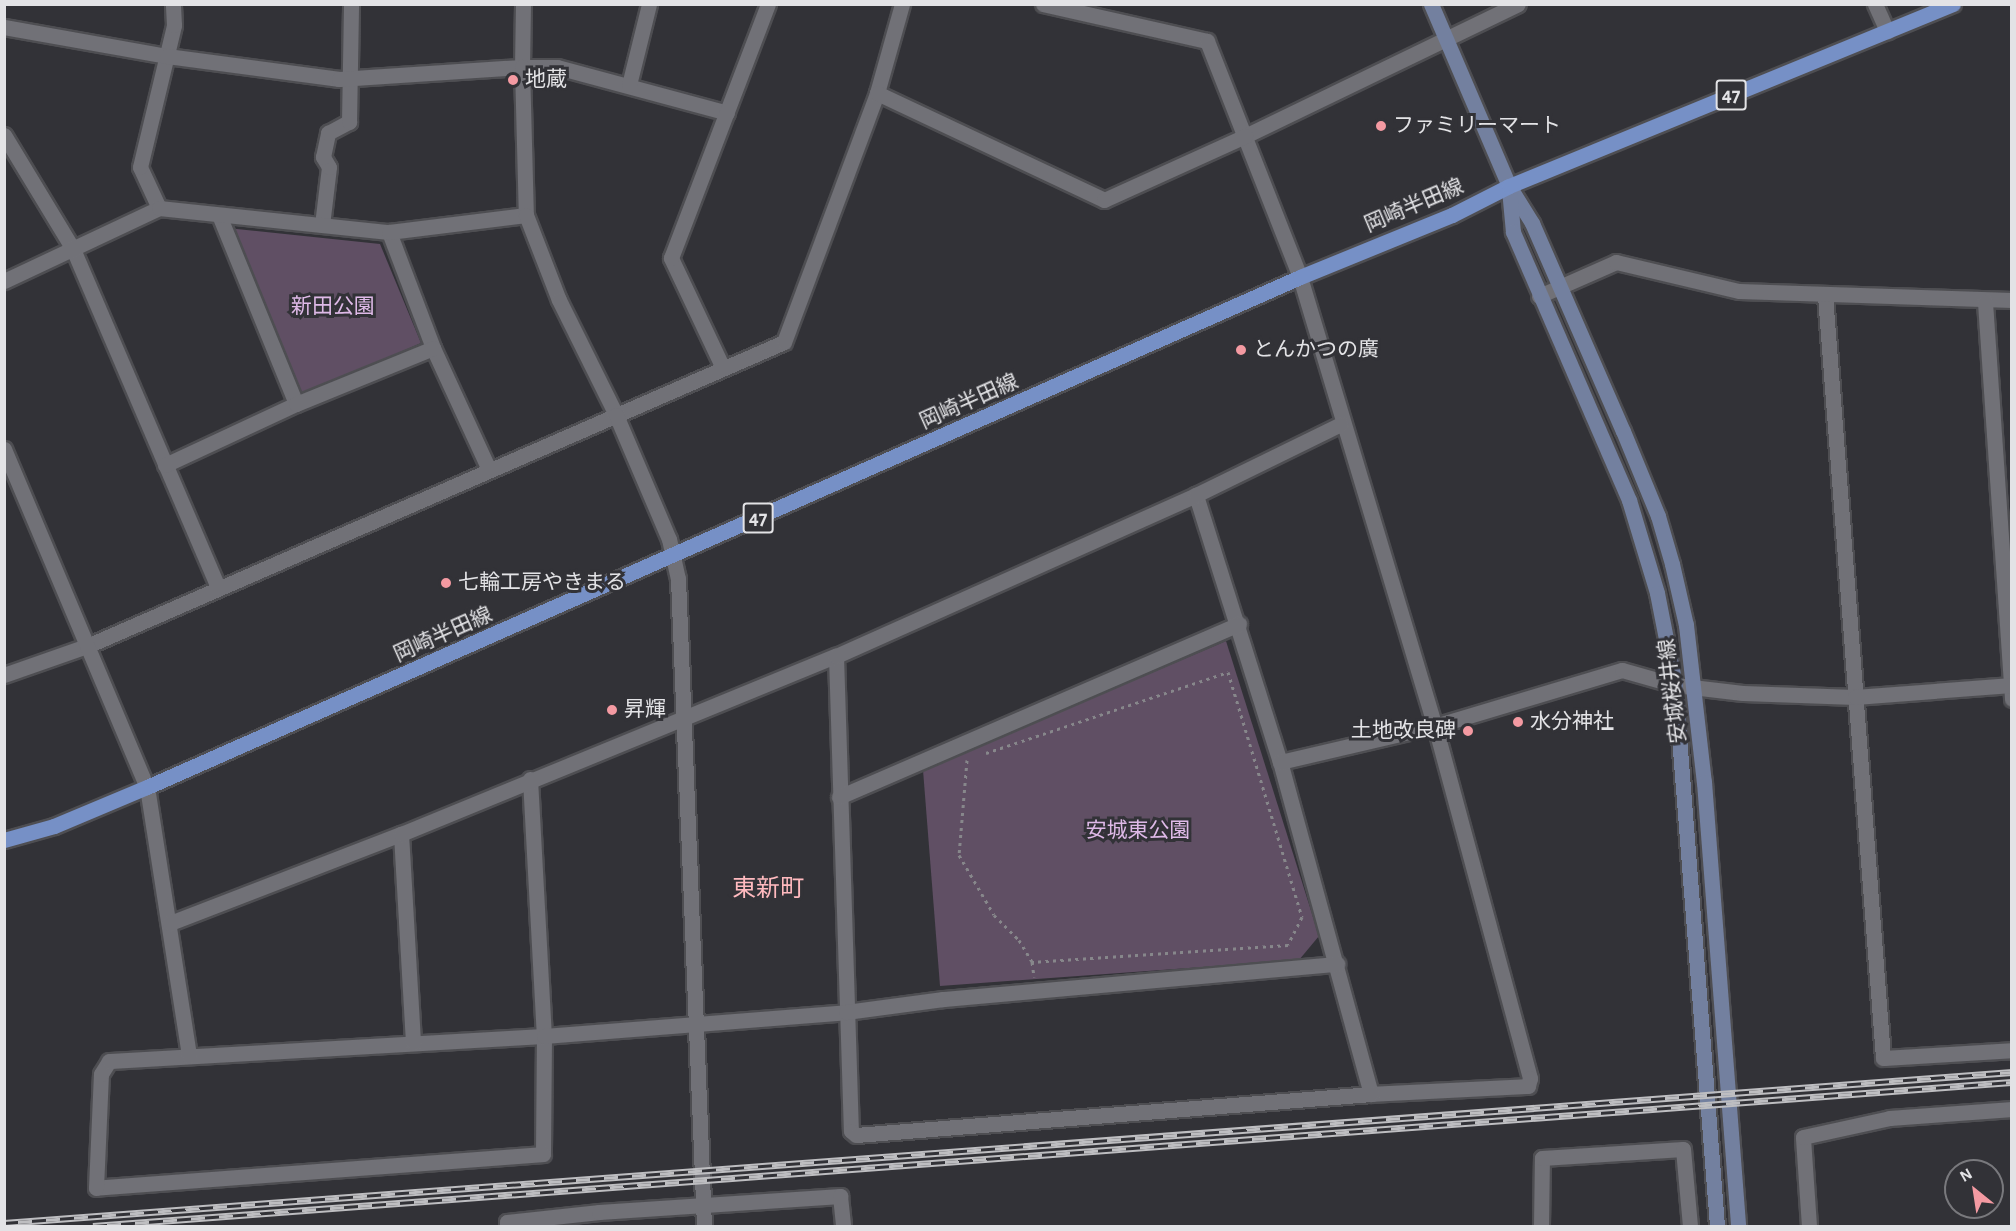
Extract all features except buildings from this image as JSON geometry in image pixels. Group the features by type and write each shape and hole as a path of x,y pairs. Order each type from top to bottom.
{"main road":[{"name":"安城桜井線","path":"1431,4 1509,186 1532,223 1658,516 1686,625 1694,687 1738,1227"},
{"name":"岡崎半田線","path":"4,840 54,826 147,787 1300,277 1452,215 1509,186 1953,4"},
{"name":"安城桜井線","path":"1509,186 1513,232 1629,500 1657,593 1675,685 1717,1227"}],"street":[{"path":"159,208 140,167 167,56 173,4"},
{"path":"322,225 328,168 323,157 328,133 349,122 352,78 351,4"},
{"path":"523,4 522,67 526,215 559,300 616,415 674,555 686,719 704,1227"},
{"path":"629,86 648,4"},
{"path":"723,368 671,258 768,4"},
{"path":"4,675 87,646 784,342 877,93 902,4"},
{"path":"836,656 851,1131 862,1137 1371,1094 1528,1086 1530,1078 1435,726 1341,424 1300,277 1207,41 1043,4"},
{"path":"877,93 1104,200 1245,136 1518,4"},
{"path":"1875,4 1887,31"},
{"path":"4,27 167,56 352,78 522,67 556,67 727,112"},
{"path":"4,135 73,249 218,588"},
{"path":"4,281 159,208 389,232 526,215"},
{"path":"219,215 296,404"},
{"path":"389,232 433,348 489,470"},
{"path":"1539,296 1616,262 1739,291 1984,302 2012,300"},
{"path":"1825,295 1882,1058 2012,1050"},
{"path":"1280,762 1435,726 1622,670 1675,685 1855,697 2011,690 1984,302"},
{"path":"165,465 296,404 433,348"},
{"path":"170,923 401,834 530,779 686,719 836,656 1196,495 1341,424"},
{"path":"4,449 147,787 189,1056"},
{"path":"1196,495 1239,624 1280,762 1371,1094"},
{"path":"839,797 963,741 1020,721 1239,624"},
{"path":"530,779 544,1036 543,1154 96,1188 101,1074 109,1061 544,1036 846,1012 943,999 1337,964"},
{"path":"401,834 412,1043"},
{"path":"1809,1227 1803,1137 1890,1118 2012,1109"},
{"path":"1541,1227 1542,1158 1683,1149 1690,1227"},
{"path":"507,1227 507,1222 599,1220 840,1196 843,1227"}],"path":[{"path":"967,760 1228,672 1302,917 1288,945 1032,962"},
{"path":"963,741 967,760 959,855 994,915 1019,940 1032,962 1036,992"}],"green space":[{"name":"新田公園","path":"227,228 380,244 421,343 298,397"},
{"name":"安城東公園","path":"1226,641 1319,936 1299,960 940,986 923,770"}],"railway":[{"path":"4,1223 2012,1072"},
{"path":"93,1226 2012,1082"}],"place":[{"name":"地蔵","path":"513,80"},
{"name":"ファミリーマート","path":"1381,126"},
{"name":"とんかつの廣","path":"1241,350"},
{"name":"七輪工房やきまる","path":"446,583"},
{"name":"昇輝","path":"612,710"},
{"name":"水分神社","path":"1518,722"},
{"name":"土地改良碑","path":"1468,731"}],"district":[{"name":"東新町","path":"768,890"}]}
